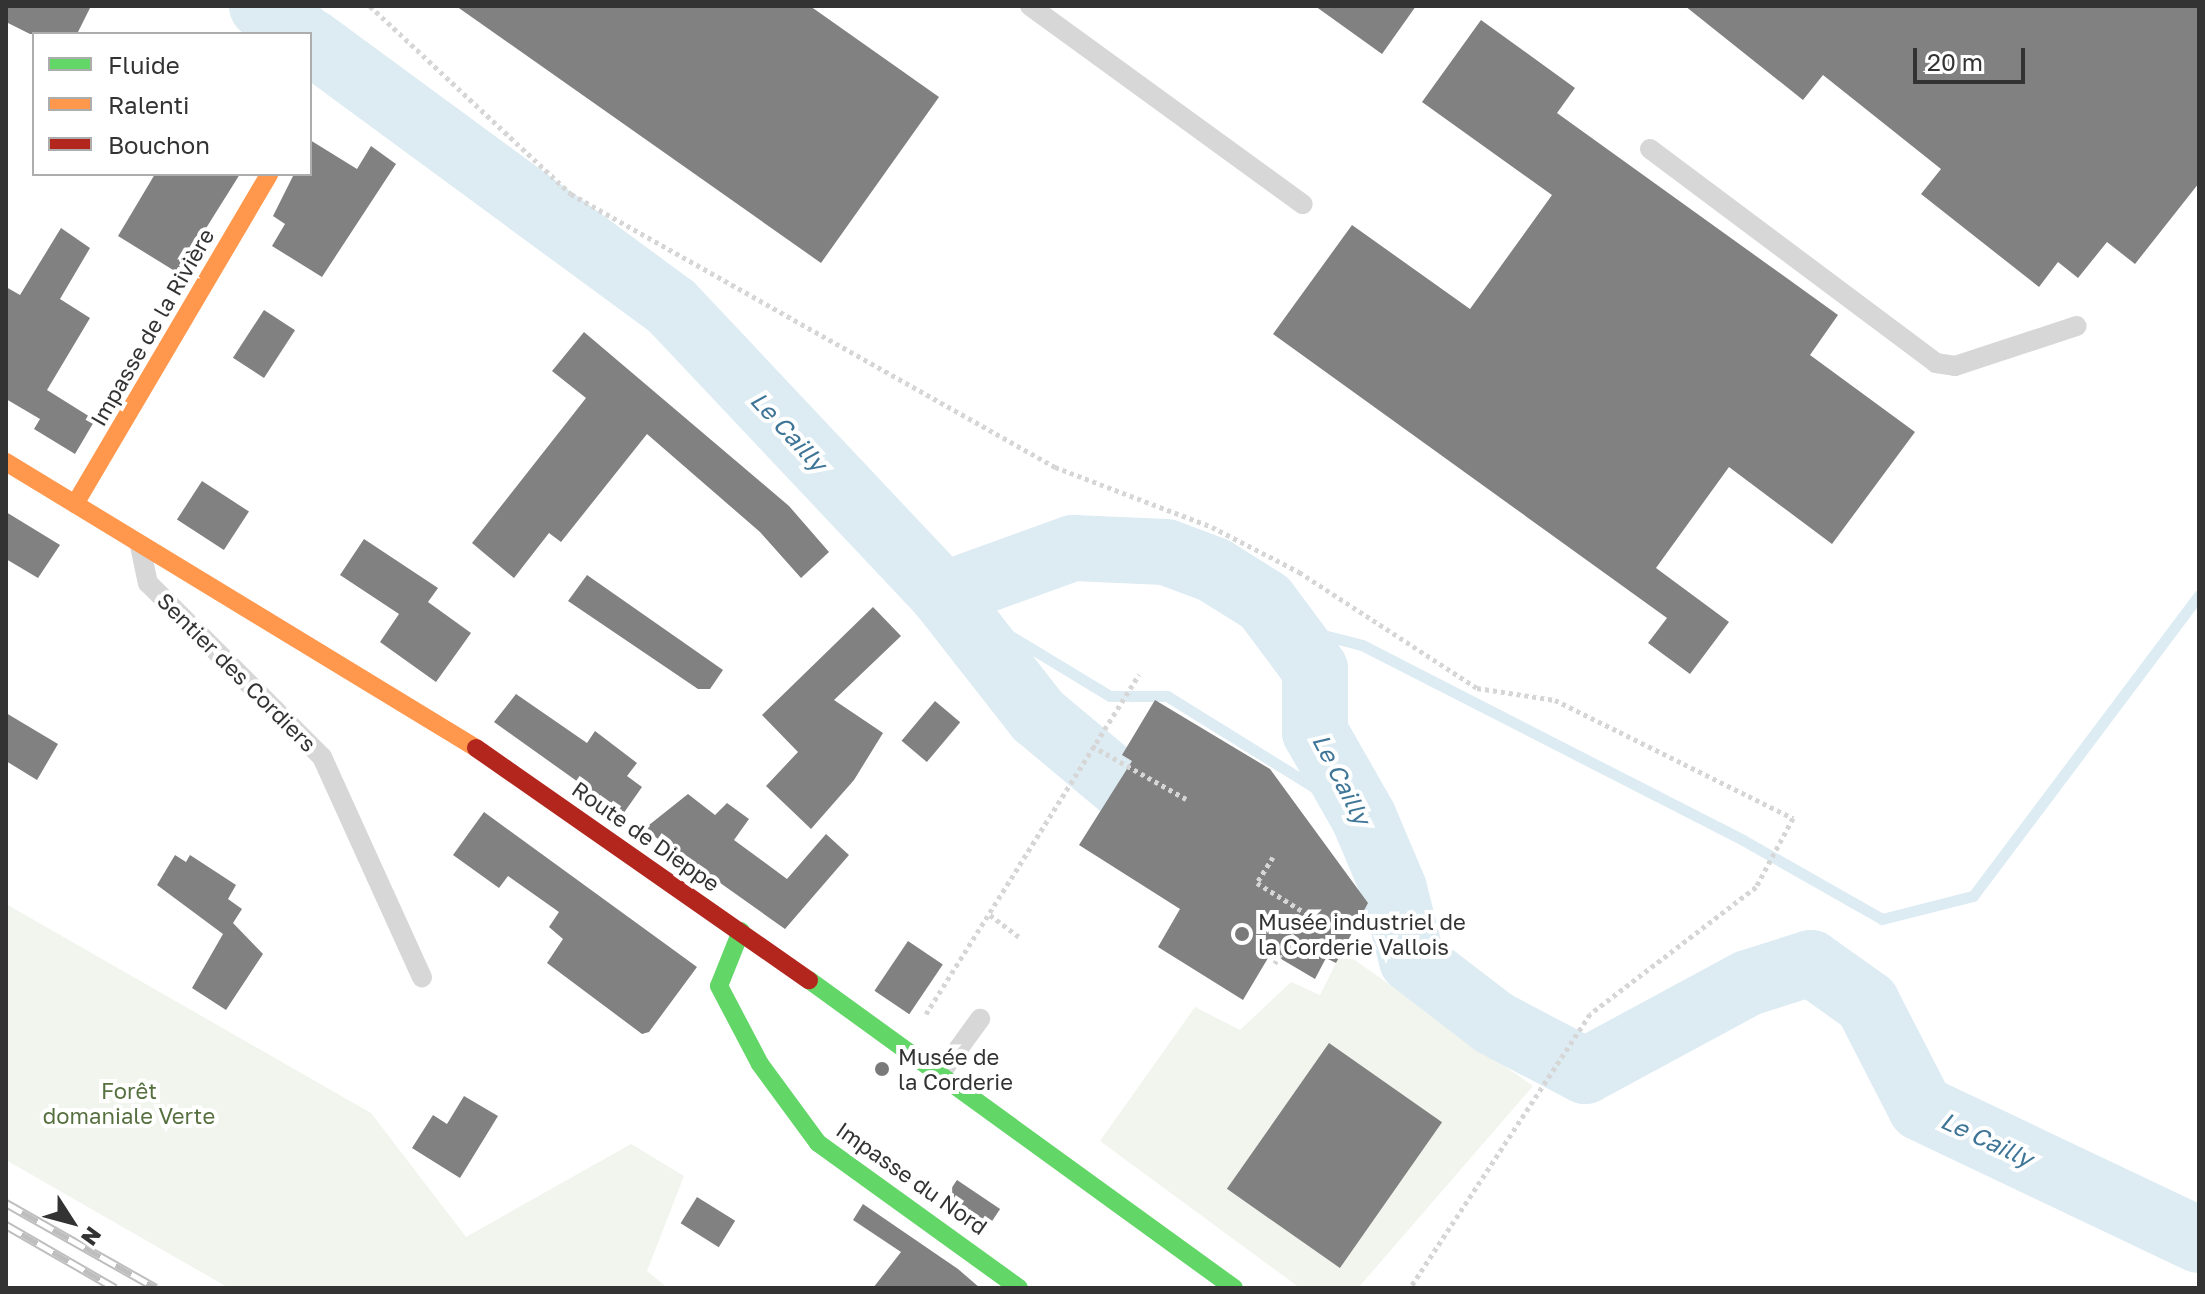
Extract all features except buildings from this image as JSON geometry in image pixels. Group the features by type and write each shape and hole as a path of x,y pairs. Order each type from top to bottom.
{"main road":[{"name":"Impasse de la Rivière","path":"75,504 268,176"},
{"name":"Route de Dieppe","path":"6,462 429,716 741,931 903,1048 938,1077 1234,1288"},
{"name":"Impasse du Nord","path":"741,931 719,986 760,1064 818,1143 973,1249 1019,1288"}],"lane":[{"path":"1030,6 1303,204"},
{"path":"1650,149 1936,363 1955,366 2077,326"},
{"name":"Sentier des Cordiers","path":"138,539 148,583 322,757 422,977"},
{"path":"938,1077 980,1019"}],"path":[{"path":"370,6 571,194 1055,467 1212,527 1299,572 1477,688 1555,700 1793,818 1756,887 1590,1014 1410,1288"},
{"path":"903,1048 990,915 1065,786 1139,674"},
{"path":"1092,746 1186,799"},
{"path":"1273,857 1257,883 1307,914 1275,963"},
{"path":"990,915 1021,938"}],"green space":[{"name":"Forêt domaniale Verte","path":"6,904 371,1113 466,1237 631,1144 684,1176 647,1271 668,1288 229,1288 6,1160"},
{"path":"1342,951 1533,1086 1358,1288 1300,1288 1100,1141 1195,1007 1240,1030 1291,982 1320,995"}],"waterway":[{"name":"Le Cailly","path":"262,6 297,32"},
{"name":"Le Cailly","path":"312,42 671,306 943,595 1073,548 1166,552 1214,570 1265,602 1315,669 1315,732 1364,818 1394,889 1412,960 1494,1023 1585,1071 1748,983 1811,963 1867,1003 1921,1108 2199,1240"},
{"path":"943,595 1110,696 1167,696 1364,818"},
{"path":"943,595 1038,716 1136,798 1195,833"},
{"path":"1284,625 1362,645 1743,840 1882,919 1973,896 2199,595"}],"railway":[{"path":"6,1203 156,1288"},
{"path":"6,1225 115,1288"}],"traffic: fast":[{"path":"741,931 719,986 760,1064 818,1143 1019,1288"},
{"path":"809,980 1234,1288"}],"traffic: slow":[{"path":"75,504 268,176"},
{"path":"6,462 476,748"}],"traffic: jam":[{"path":"476,748 809,980"}],"place":[{"name":"Musée industriel de la Corderie Vallois","path":"1242,934"},
{"name":"Musée de la Corderie","path":"882,1069"}]}
